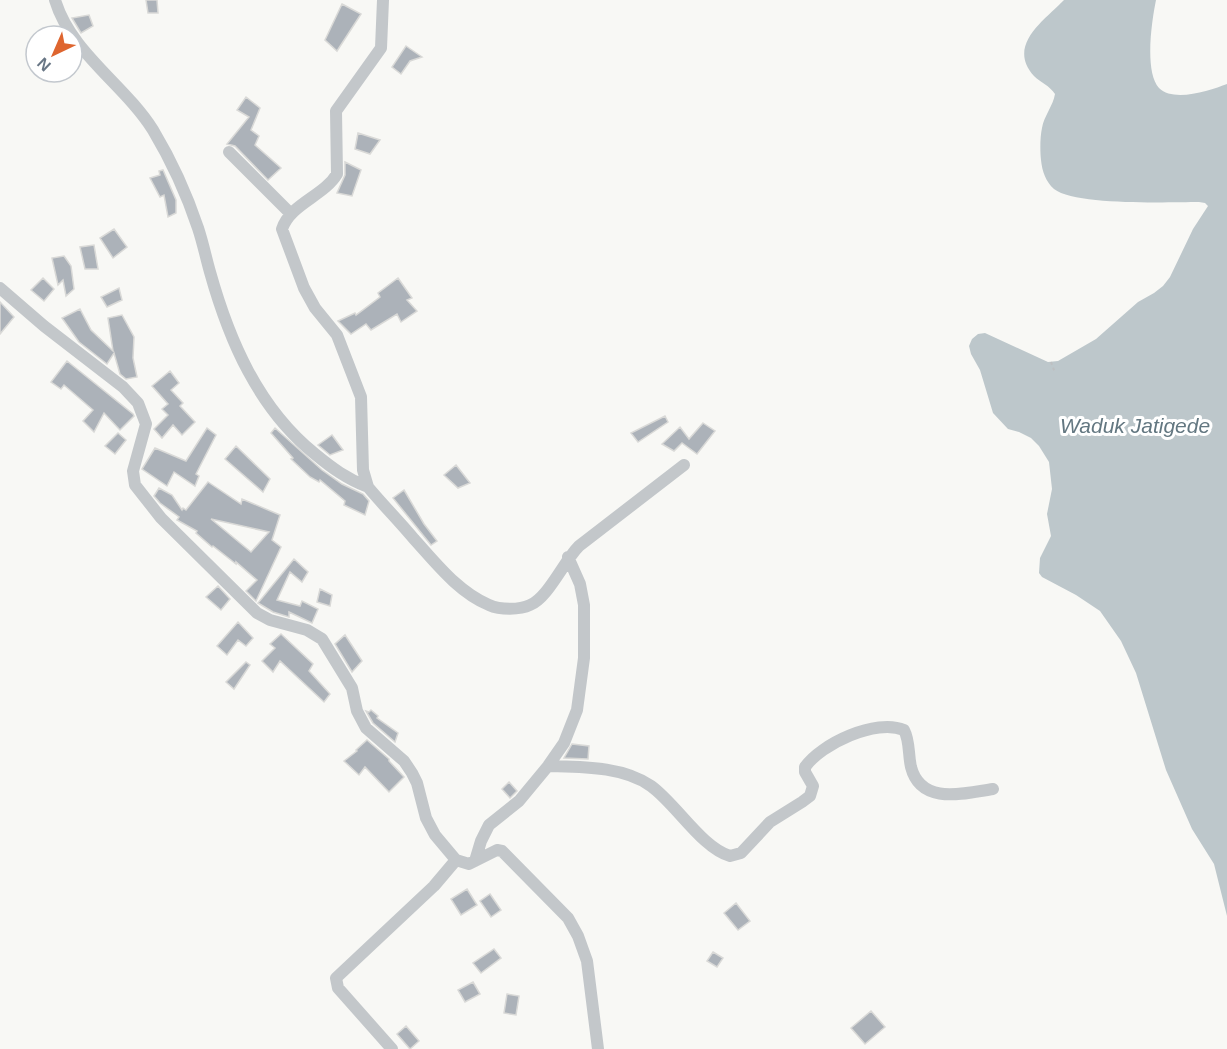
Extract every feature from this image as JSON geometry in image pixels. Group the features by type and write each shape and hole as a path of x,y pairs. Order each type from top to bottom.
{"street":[{"path":"55,0 67,29 142,114 153,130 185,193 199,229 224,316 235,345 259,392 304,445 345,477 369,487"},
{"path":"382,0 381,48 336,111 337,174 331,182 291,214 282,229 304,288 315,308 337,335 361,397 363,470 369,487 450,578 477,599 492,607 517,608 531,605 549,588 568,557 607,523 684,465"},
{"path":"229,152 291,214"},
{"path":"0,288 44,326 123,387 138,403 146,424 134,471 135,485 161,518 257,613 270,620 307,630 322,639 352,688 357,711 366,728 404,761 417,783 426,818 435,835 456,860 469,864 497,850 502,851 573,926 584,948 587,962 598,1049"},
{"path":"475,861 489,825 519,801 549,766 571,727 577,710 585,636 584,605 580,584 568,557"},
{"path":"549,766 583,767 636,778 657,791 715,849 730,856 741,853 770,822 810,796 813,786 805,772 805,767 816,754 841,738 865,731 888,727 904,730 914,774 923,786 932,791 947,795 993,789"},
{"path":"392,1049 338,988 336,978 434,886 456,860"}],"path":[{"path":"1051,362 1055,373"}],"water":[{"name":"Waduk Jatigede","path":"1064,0 1156,0 1150,58 1154,80 1159,88 1174,95 1183,95 1227,84 1227,916 1214,864 1192,829 1166,770 1136,673 1121,641 1100,611 1042,577 1039,573 1040,558 1051,536 1047,514 1052,489 1049,462 1031,438 1008,429 993,413 980,370 969,346 978,334 985,333 1048,362 1058,361 1096,339 1138,302 1163,286 1208,206 1199,202 1102,201 1065,194 1054,189 1049,183 1045,176 1040,152 1041,132 1055,94 1034,76 1026,65 1024,54 1031,34"}],"building":[{"path":"146,0 157,0 158,13 148,13"},
{"path":"342,4 361,14 337,51 325,40"},
{"path":"89,15 93,26 84,31 84,24 76,24 72,18"},
{"path":"406,46 422,57 410,61 401,74 392,67"},
{"path":"246,97 260,108 251,130 259,136 255,145 281,168 268,180 235,146 227,144 249,117 237,110"},
{"path":"358,133 380,140 370,154 355,149"},
{"path":"345,162 361,170 352,196 337,193 345,175"},
{"path":"163,170 176,200 176,213 168,217 164,195 160,197 150,178 160,175 159,171"},
{"path":"114,229 127,247 113,258 100,238"},
{"path":"94,245 98,269 85,269 80,247"},
{"path":"64,256 71,266 74,289 66,296 63,280 58,285 52,258"},
{"path":"43,278 54,289 44,301 31,290"},
{"path":"398,278 412,298 407,300 417,311 401,322 397,314 371,330 366,324 351,334 338,321 355,313 356,315 380,297 378,293"},
{"path":"119,288 122,300 107,307 101,297"},
{"path":"0,302 14,317 0,334"},
{"path":"80,309 91,330 113,351 108,318 122,315 134,337 133,358 137,377 126,379 120,374 114,353 107,364 79,342 62,318"},
{"path":"67,361 133,414 134,416 120,430 104,413 94,432 83,421 93,410 64,385 61,389 51,382"},
{"path":"170,371 179,383 171,390 183,403 180,406 195,422 182,435 173,425 162,438 154,429 168,415 162,409 168,404 152,386"},
{"path":"665,416 668,422 638,442 631,433"},
{"path":"703,423 715,431 697,454 682,443 674,451 662,444 680,427 689,439"},
{"path":"207,428 216,435 196,474 199,476 195,486 174,472 167,486 142,469 155,448 186,461"},
{"path":"275,428 322,470 342,484 363,494 369,501 365,515 344,505 345,501 320,480 319,482 310,477 291,459 293,458 271,433"},
{"path":"118,433 126,440 115,454 105,446"},
{"path":"332,435 343,450 330,455 318,445"},
{"path":"236,446 270,479 263,492 225,459"},
{"path":"456,465 470,483 458,488 444,475"},
{"path":"208,482 241,504 242,499 280,515 272,540 281,547 256,601 246,591 257,580 236,562 236,564 212,547 196,533 197,531 177,520 179,517 154,496 159,488 172,495 182,510 183,508 186,510","holes":["211,519 269,532 251,552"]},
{"path":"404,490 437,541 431,545 393,498"},
{"path":"294,559 308,572 302,582 290,572 277,600 300,606 302,601 318,609 312,623 289,612 289,617 273,612 258,603"},
{"path":"218,586 230,599 221,610 206,597"},
{"path":"320,589 332,595 330,606 317,602"},
{"path":"238,622 253,638 246,646 238,640 227,655 217,646"},
{"path":"281,634 313,664 309,671 330,694 324,702 280,661 273,672 262,661 275,648 270,644"},
{"path":"345,635 362,661 352,672 335,644"},
{"path":"246,662 250,665 234,689 226,682"},
{"path":"371,710 378,716 377,718 398,733 395,742 373,723 366,711"},
{"path":"367,740 389,759 404,777 389,792 365,767 359,775 344,761"},
{"path":"572,744 589,746 588,759 564,758"},
{"path":"509,782 517,791 510,798 502,789"},
{"path":"467,889 477,905 461,915 451,899"},
{"path":"490,894 501,910 491,917 480,901"},
{"path":"736,903 750,921 738,930 724,913"},
{"path":"494,949 501,958 481,973 473,963"},
{"path":"713,952 723,958 717,967 707,961"},
{"path":"473,982 480,994 465,1002 458,990"},
{"path":"507,994 519,996 516,1015 504,1013"},
{"path":"871,1011 885,1027 865,1044 851,1028"},
{"path":"406,1026 419,1041 410,1049 397,1034"}]}
